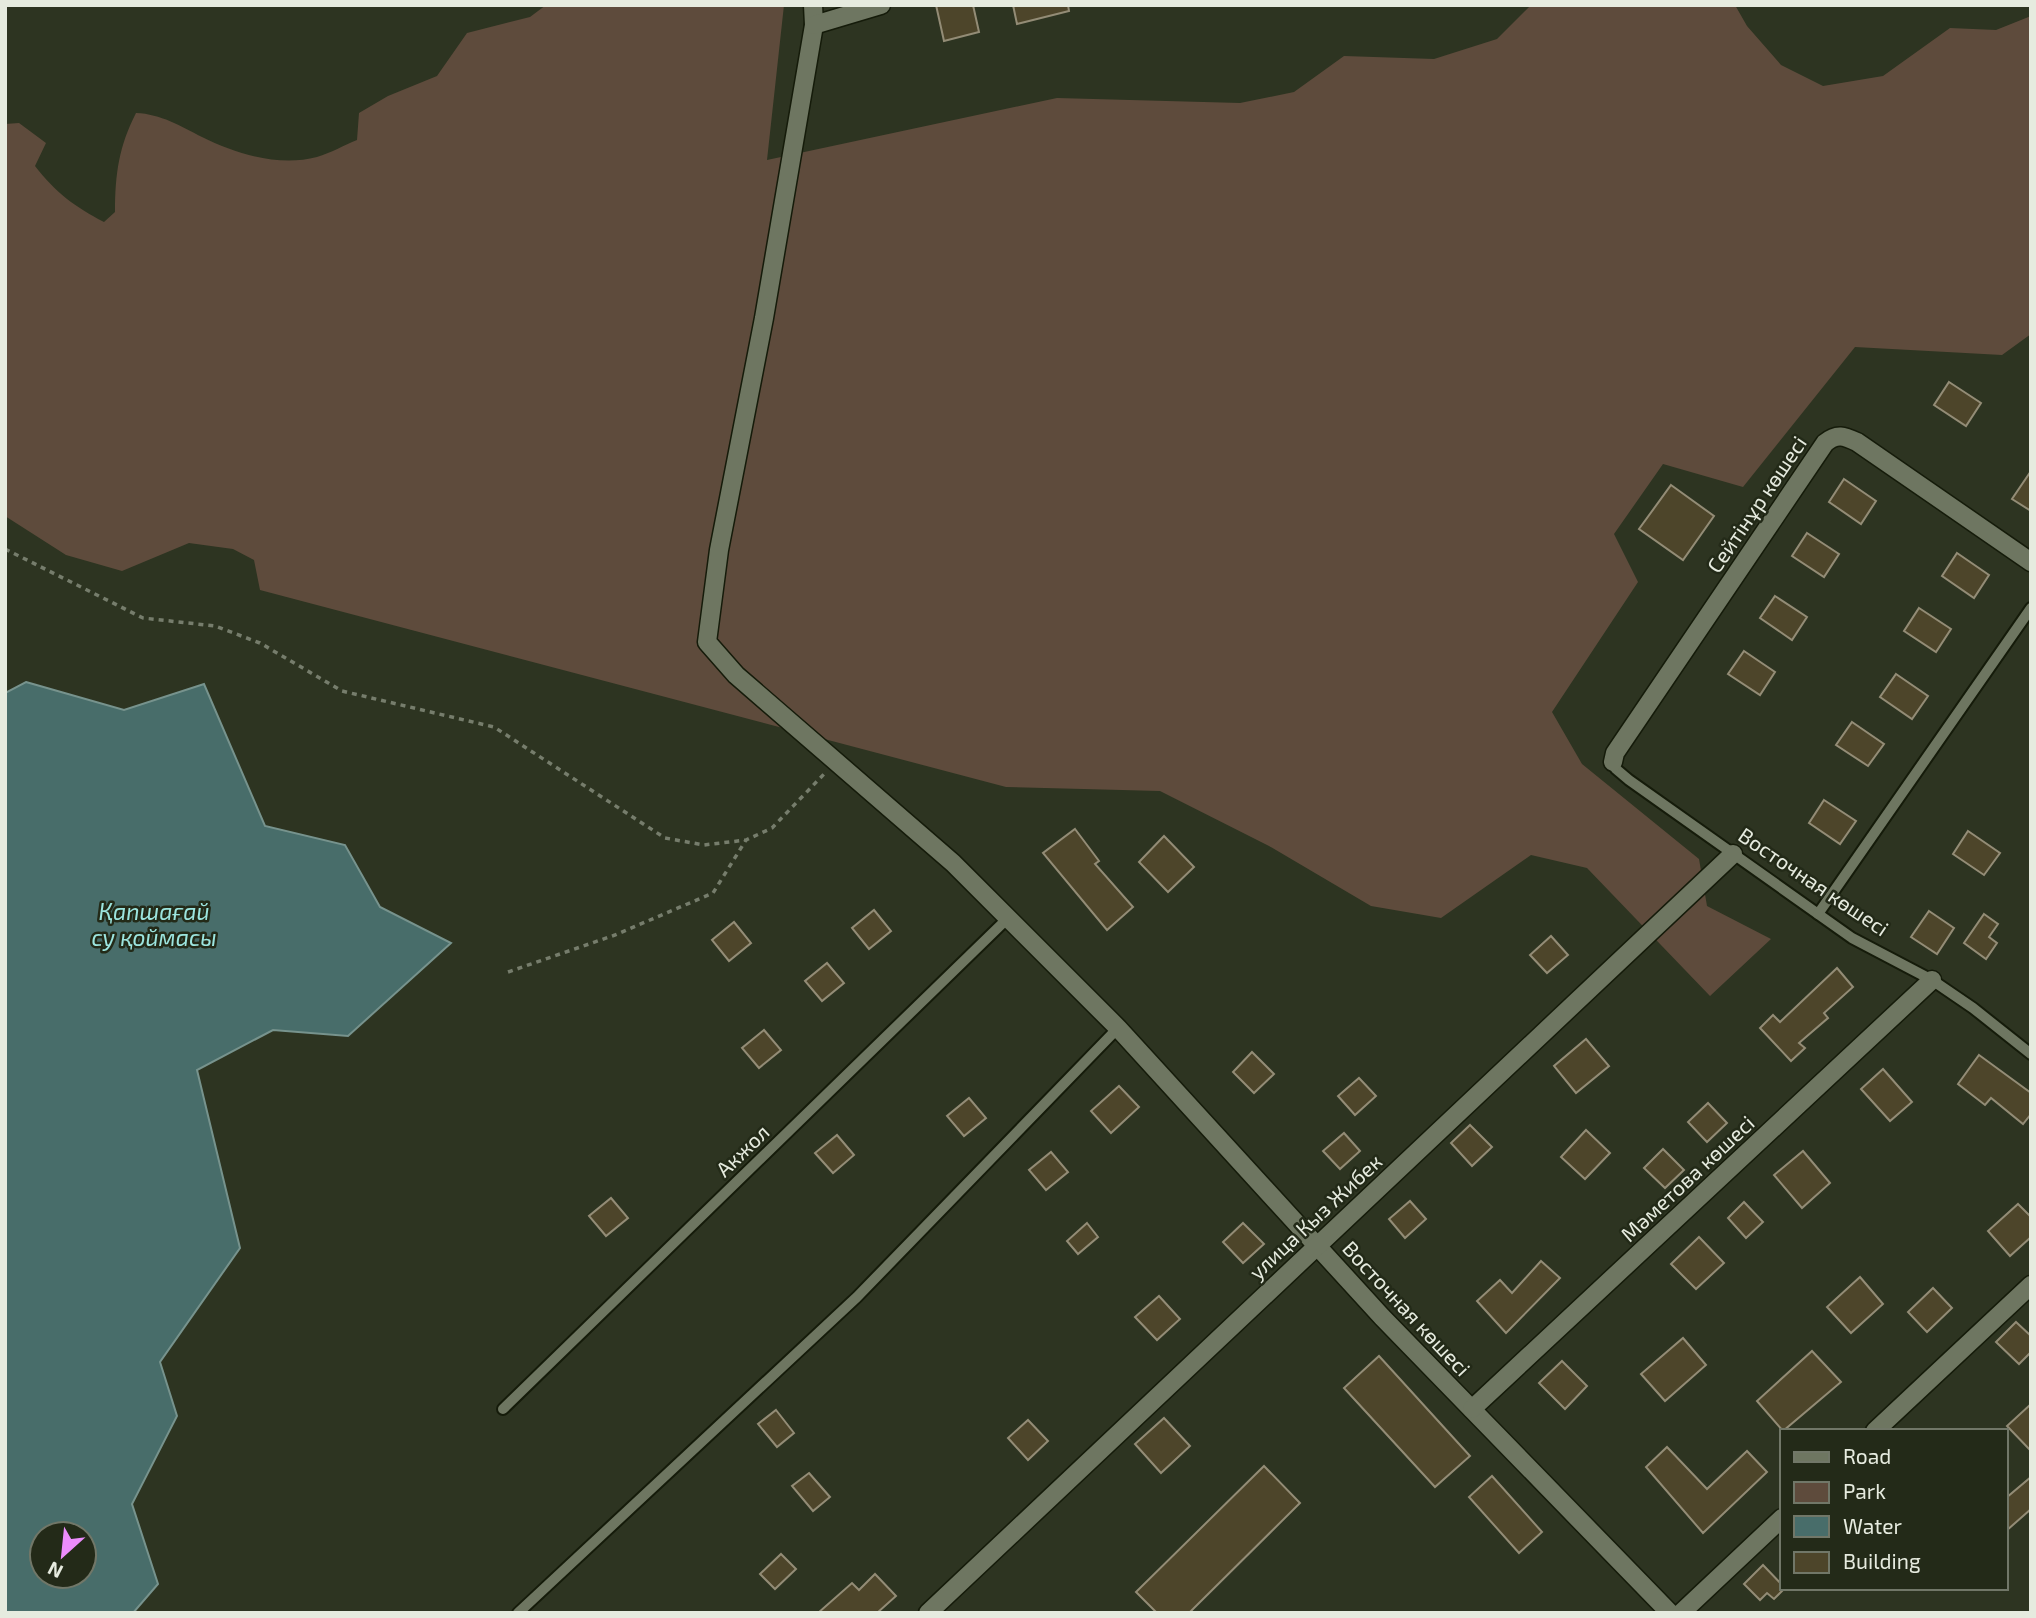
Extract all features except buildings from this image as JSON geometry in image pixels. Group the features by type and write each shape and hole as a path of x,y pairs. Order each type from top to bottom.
{"street":[{"path":"813,5 814,25 881,5"},
{"name":"Восточная көшесі","path":"814,25 764,318 719,550 707,642 736,675 953,863 1118,1028 1317,1245 1670,1613"},
{"name":"Сейтінұр көшесі","path":"1613,762 1615,753 1810,466 1833,437 1844,436 1857,442 2031,562"},
{"name":"улица Кыз Жибек","path":"928,1613 1733,854"},
{"name":"Мәметова көшесі","path":"1472,1409 1932,980"},
{"path":"1877,1429 2031,1285"},
{"path":"1681,1613 1780,1520"}],"lane":[{"path":"1818,914 2031,608"},
{"name":"Восточная көшесі","path":"1613,762 1616,769 1629,780 1852,938 1932,980 1973,1008 2031,1054"},
{"name":"Акжол","path":"503,1409 1008,918"},
{"path":"519,1613 857,1297 1118,1028"},
{"path":"528,1604 537,1613"}],"path":[{"path":"5,549 143,618 215,626 260,643 342,691 494,727 665,838 704,845 746,840 772,828 837,762"},
{"path":"508,972 615,934 713,893 746,840"}],"green space":[{"path":"546,5 784,5 767,160 1057,98 1240,103 1294,92 1344,56 1434,59 1497,39 1531,5 1735,5 1747,26 1781,65 1823,86 1883,76 1950,28 1996,30 2031,16 2031,334 2002,355 1855,347 1743,487 1663,464 1614,534 1638,582 1552,712 1582,764 1699,859 1707,906 1771,939 1710,996 1587,868 1531,855 1441,918 1371,906 1269,846 1160,791 1006,787 260,590 254,560 233,549 189,543 122,571 66,555 5,516 5,124 19,123 46,143 35,166 66,198 104,222 115,212 119,161 136,113 162,118 215,143 258,157 303,160 317,157 357,140 359,113 388,96 437,76 467,33 530,17"}],"water":[{"name":"Қапшағай су қоймасы","path":"26,682 124,710 204,684 265,826 345,845 380,907 451,943 348,1036 273,1030 197,1070 240,1248 160,1362 177,1416 132,1504 158,1584 133,1613 5,1613 5,693"}]}
